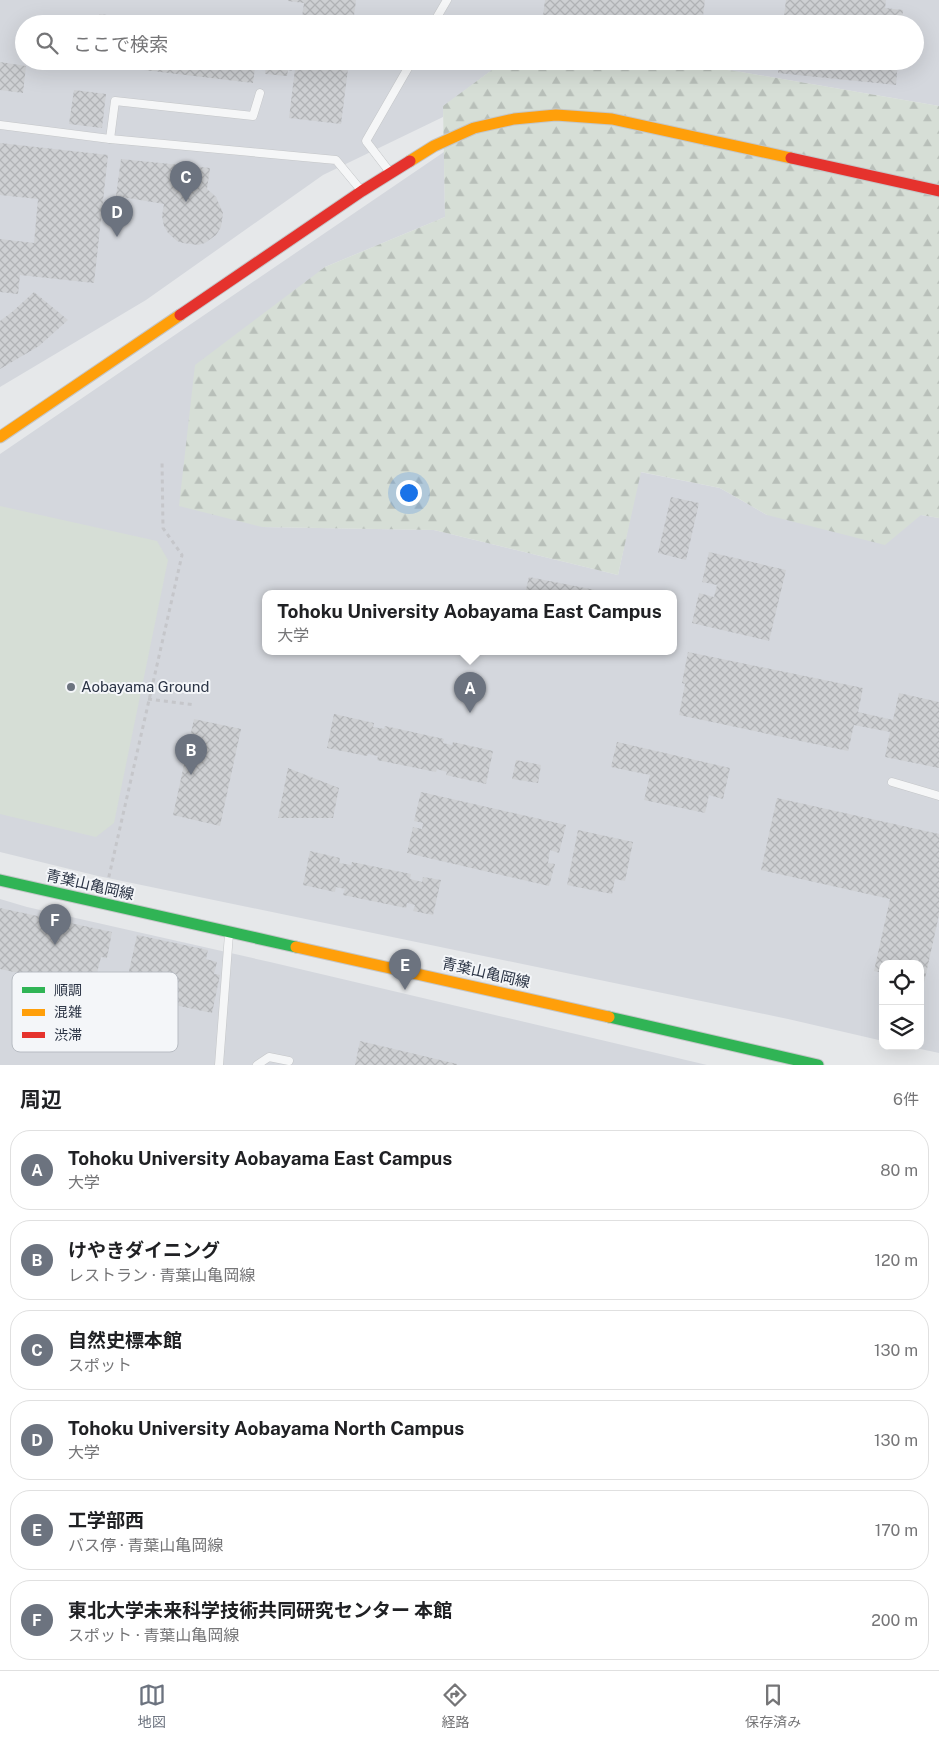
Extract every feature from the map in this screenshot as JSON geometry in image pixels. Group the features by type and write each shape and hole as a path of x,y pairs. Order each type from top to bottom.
{"street":[{"path":"0,437 362,191 434,146 474,128 514,119 556,115 612,119 939,191"},
{"name":"青葉山亀岡線","path":"0,880 818,1065"}],"lane":[{"path":"438,15 447,0"},
{"path":"390,173 366,141 407,70"},
{"path":"110,138 115,101 253,116 260,92"},
{"path":"0,125 110,138 336,160 362,191"},
{"path":"892,782 939,796"},
{"path":"220,1065 229,932"},
{"path":"257,1065 270,1057 290,1061"}],"path":[{"path":"106,887 182,555 163,528 162,460"},
{"path":"148,699 195,705"}],"shaded area":[{"path":"0,0 939,0 939,106 727,70 924,70 924,15 15,15 15,70 492,70 444,106 443,117 323,175 146,300 0,387"},
{"path":"444,152 445,217 325,267 262,527 434,530 618,575 640,472 720,488 767,515 921,515 939,518 939,1053 924,1050 924,960 879,960 879,1040 788,1019 98,876 0,852 0,454"},
{"path":"0,899 27,907 707,1065 0,1065"}],"green space":[{"path":"492,70 727,70 939,106 939,518 921,515 885,545 767,515 720,488 641,472 618,575 434,530 262,527 179,506 195,365 325,267 445,217 443,106"},
{"name":"Aobayama Ground","path":"0,506 157,541 168,560 114,823 96,837 0,814"}],"building":[{"path":"356,0 354,15 302,15 304,3 288,1"},
{"path":"545,0 705,0 703,15 543,15"},
{"path":"786,0 886,0 885,8 903,10 903,15 784,15"},
{"path":"0,62 15,64 15,70 26,70 23,93 0,90"},
{"path":"144,70 255,70 253,83"},
{"path":"265,70 288,70 287,76 265,74"},
{"path":"295,70 348,70 341,124 289,118"},
{"path":"778,70 897,70 896,85 778,73"},
{"path":"74,90 106,94 102,128 69,124"},
{"path":"0,143 108,155 94,283 20,275 18,294 0,292 0,239 34,243 38,199 0,195"},
{"path":"121,159 210,168 207,189 216,197 223,213 221,227 216,235 205,243 198,245 177,241 168,233 164,226 162,216 164,204 116,196"},
{"path":"34,292 68,320 39,346 0,369 0,321"},
{"path":"671,497 699,503 686,560 658,553"},
{"path":"709,552 786,570 769,641 692,623 699,593 714,597 717,585 702,582"},
{"path":"529,577 595,590 526,590"},
{"path":"688,652 863,688 858,712 893,720 899,693 939,702 939,768 885,757 890,732 854,725 848,751 679,715 685,684 682,683"},
{"path":"334,714 374,723 373,727 384,729 385,726 444,739 443,743 452,745 453,742 493,751 486,784 446,775 447,772 437,769 436,772 377,760 378,756 368,754 367,756 327,748"},
{"path":"194,719 241,729 220,826 173,815"},
{"path":"617,742 730,768 723,799 709,795 705,813 644,800 650,775 611,767"},
{"path":"516,760 541,765 538,783 512,779"},
{"path":"288,768 339,788 333,818 278,818"},
{"path":"421,792 566,825 559,853 550,850 548,863 555,864 549,886 407,853 413,827 422,829 423,823 414,821"},
{"path":"777,798 939,834 939,915 924,983 924,960 879,960 879,972 874,971 890,899 761,870"},
{"path":"578,830 633,842 625,881 615,879 612,894 567,885"},
{"path":"310,851 340,858 339,863 351,865 352,862 411,874 410,879 422,882 423,877 441,880 433,915 413,911 415,905 407,903 406,908 343,895 345,889 336,887 335,892 303,885"},
{"path":"0,908 112,932 107,958 101,957 97,972 14,972 0,969"},
{"path":"137,935 208,950 206,959 217,962 214,974 220,975 212,1013 178,1006 178,972 129,972"},
{"path":"360,1041 457,1064 457,1065 355,1065"}],"traffic: fast":[{"path":"0,880 296,947"},
{"path":"609,1017 818,1065"}],"traffic: slow":[{"path":"410,161 434,146 474,128 514,119 556,115 612,119 791,158"},
{"path":"0,437 180,315"},
{"path":"296,947 609,1017"}],"traffic: jam":[{"path":"791,158 939,191"},
{"path":"180,315 362,191 410,161"}],"place":[{"name":"自然史標本館","path":"186,202"},
{"name":"Tohoku University Aobayama North Campus","path":"117,237"},
{"name":"Aobayama Ground","path":"71,687"},
{"name":"Tohoku University Aobayama East Campus","path":"470,713"},
{"name":"けやきダイニング","path":"191,775"},
{"name":"東北大学未来科学技術共同研究センター 本館","path":"55,945"},
{"name":"工学部西","path":"405,990"}]}
